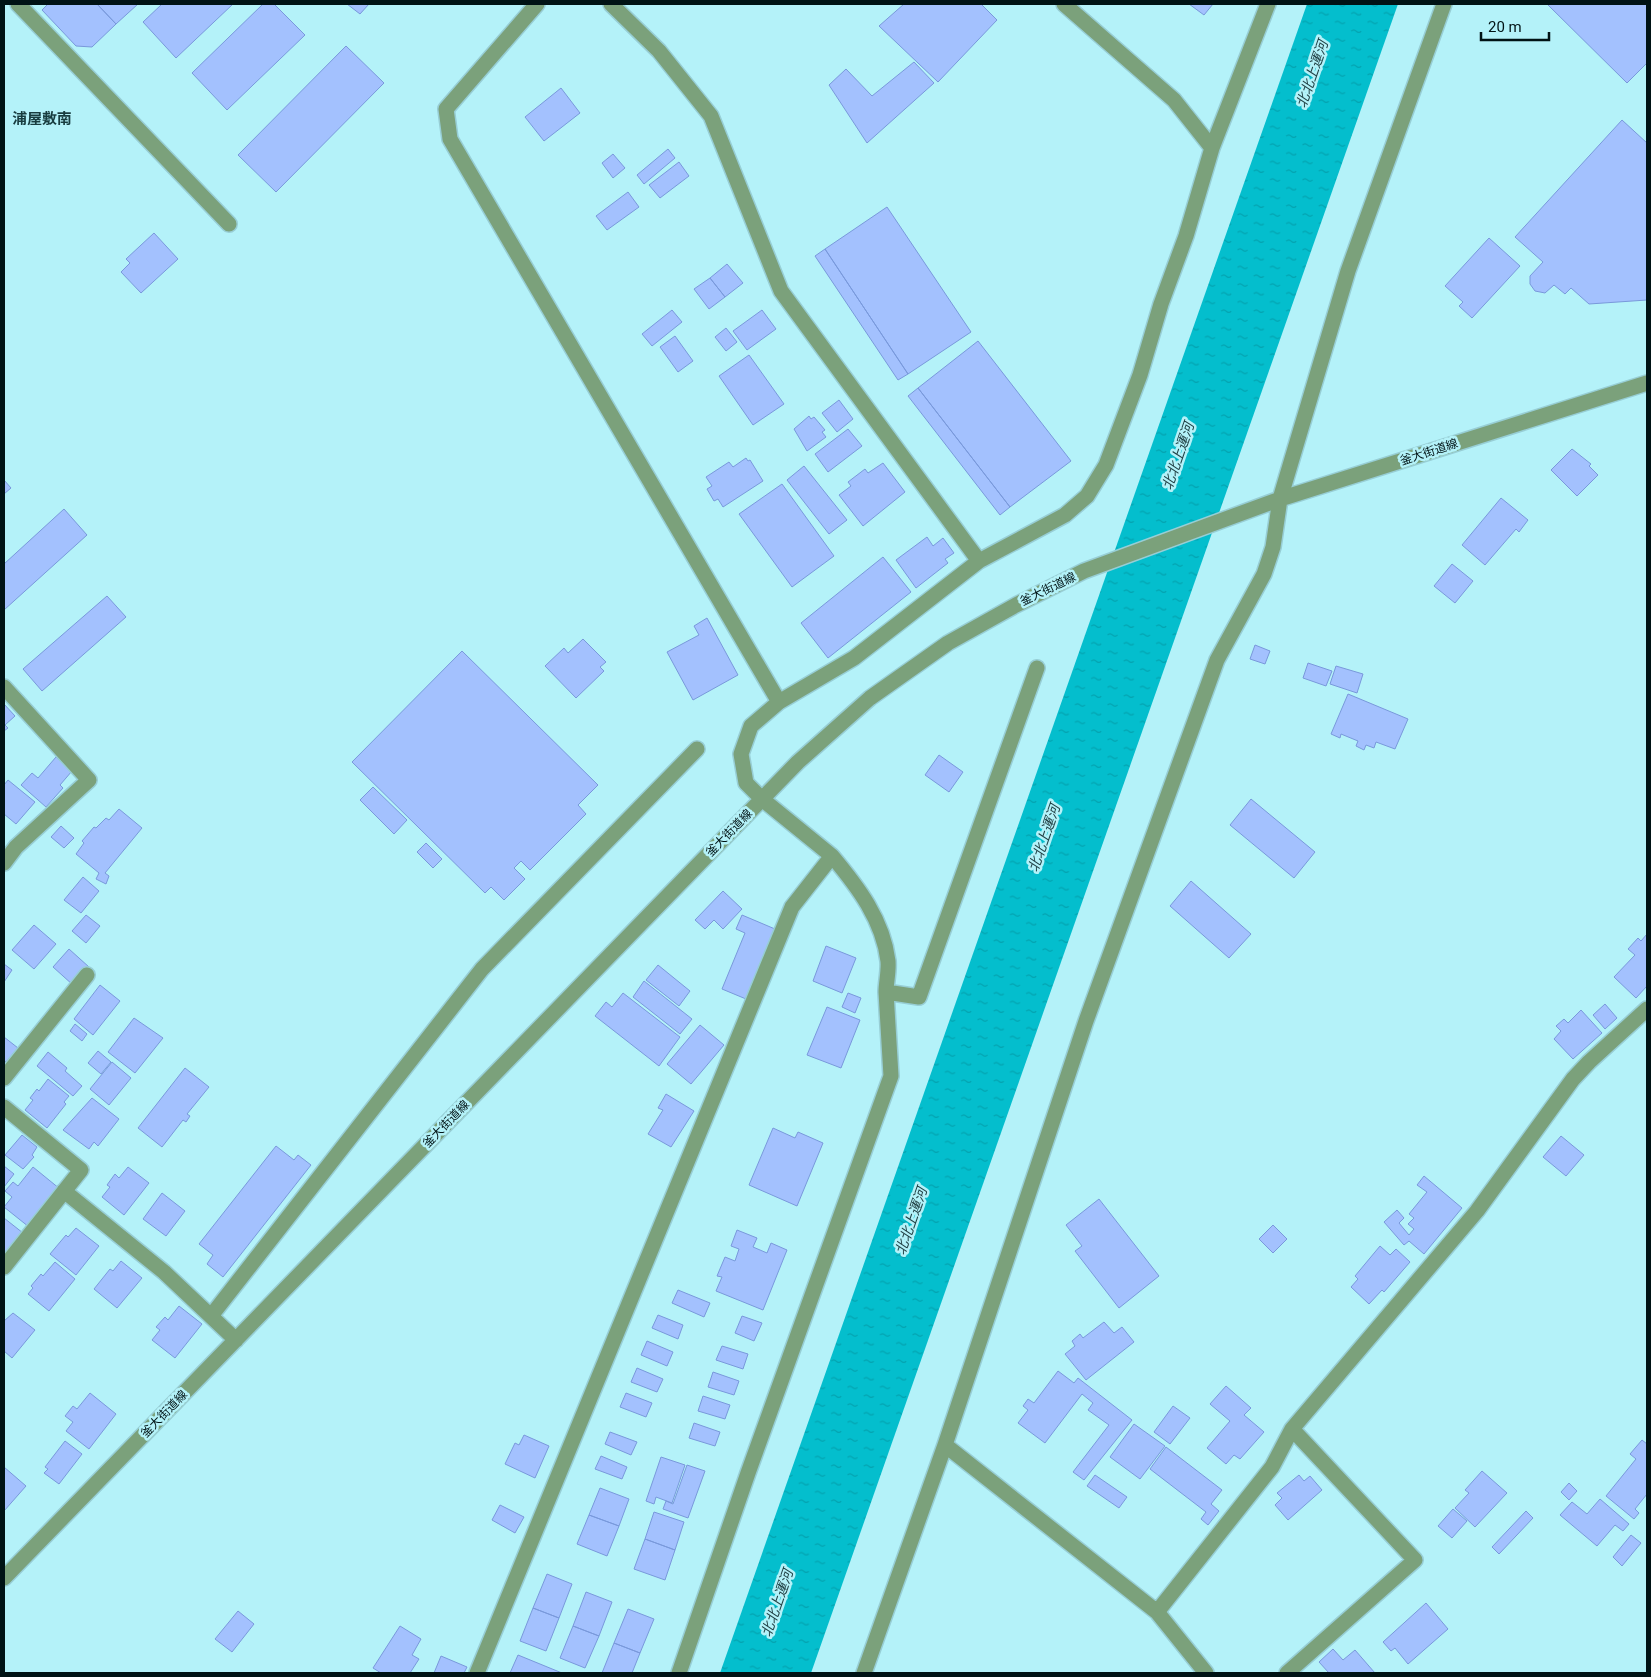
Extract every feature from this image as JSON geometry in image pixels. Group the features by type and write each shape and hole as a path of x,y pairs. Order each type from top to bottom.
{"street":[{"path":"18,4 229,224"},
{"path":"537,4 446,110 450,139 779,702"},
{"path":"611,4 659,50 711,116 781,292 979,561"},
{"path":"1064,4 1174,100 1212,148"},
{"path":"679,1673 748,1474 891,1076 886,992 888,962 872,910 857,885 832,856 762,799 746,783 741,754 751,726 779,702 854,658 979,561 1065,515 1087,496 1106,466 1186,236 1212,148 1268,4"},
{"path":"864,1673 945,1445 1086,1021 1217,660 1264,574 1274,547 1280,499 1348,271 1444,4"},
{"name":"釜大街道線","path":"4,1578 798,762 870,698 948,643 1016,605 1084,571 1250,512 1280,499 1647,383"},
{"path":"886,992 919,997 1037,668"},
{"path":"4,687 89,780 16,847 4,863"},
{"path":"211,1316 482,970 697,749"},
{"path":"477,1673 792,906 832,856"},
{"path":"4,1078 87,975"},
{"path":"1157,1612 1272,1467 1292,1429 1477,1212 1573,1079 1647,1009"},
{"path":"4,1107 81,1170 4,1268"},
{"path":"64,1192 164,1272 236,1340"},
{"path":"1287,1673 1415,1560 1292,1429"},
{"path":"945,1445 1157,1612 1206,1673"}],"water":[{"name":"北北上運河","path":"1307,4 1398,4 811,1673 720,1673"}],"building":[{"path":"48,4 97,4 116,24 92,47 76,46 42,10"},
{"path":"97,4 138,4 116,24"},
{"path":"162,4 233,4 176,58 143,22"},
{"path":"263,4 274,4 305,35 227,110 192,73"},
{"path":"347,4 369,4 360,14"},
{"path":"904,4 981,4 997,20 938,82 879,26"},
{"path":"1189,4 1213,4 1204,15"},
{"path":"1547,4 1647,4 1647,63 1627,83"},
{"path":"346,46 384,83 276,192 238,155"},
{"path":"914,62 934,83 867,143 829,85 846,69 872,96"},
{"path":"561,88 580,113 544,141 525,117"},
{"path":"1622,120 1647,143 1647,300 1589,304 1571,288 1565,294 1554,285 1545,293 1535,291 1530,284 1530,276 1543,262 1515,237"},
{"path":"668,149 675,158 644,184 637,175"},
{"path":"613,154 625,168 613,178 602,163"},
{"path":"679,162 689,176 660,198 649,185"},
{"path":"628,192 639,207 607,230 596,216"},
{"path":"887,207 971,332 908,374 825,249"},
{"path":"154,233 178,259 141,293 121,272 130,263 126,259"},
{"path":"1489,238 1520,266 1472,318 1459,306 1463,302 1445,286"},
{"path":"825,249 908,374 898,380 815,256"},
{"path":"727,264 743,283 725,297 710,278"},
{"path":"710,278 725,297 709,309 694,289"},
{"path":"672,310 682,322 652,346 642,334"},
{"path":"762,310 776,329 747,350 733,331"},
{"path":"726,328 737,342 726,351 715,337"},
{"path":"675,336 693,361 678,372 660,347"},
{"path":"978,341 1071,461 1010,507 918,388"},
{"path":"749,355 784,404 753,425 719,376"},
{"path":"918,388 1010,507 1000,515 908,396"},
{"path":"839,400 853,419 837,432 822,413"},
{"path":"809,416 811,419 814,417 825,430 822,432 826,437 807,451 794,429"},
{"path":"848,429 862,446 828,472 815,454"},
{"path":"1572,449 1591,464 1589,466 1598,475 1577,496 1551,470"},
{"path":"746,458 748,461 750,460 763,481 723,507 718,499 714,501 707,489 712,486 706,477 729,462 733,467"},
{"path":"883,463 905,492 863,526 839,495 851,486 848,482 865,469 868,473"},
{"path":"804,466 847,520 829,534 787,480"},
{"path":"4,480 11,488 4,494"},
{"path":"782,484 834,556 792,587 739,514"},
{"path":"1501,498 1528,520 1519,532 1516,529 1485,565 1462,545"},
{"path":"64,509 87,535 4,610 4,564"},
{"path":"927,537 933,546 943,538 954,553 945,559 948,563 916,588 896,560"},
{"path":"883,557 911,592 828,658 801,623"},
{"path":"1452,564 1473,581 1455,603 1434,586"},
{"path":"107,596 126,617 42,691 23,669"},
{"path":"707,618 738,675 693,700 667,652 699,635 694,626"},
{"path":"583,639 606,662 600,667 604,671 576,698 545,666 564,648 568,653"},
{"path":"1255,645 1270,651 1265,664 1250,659"},
{"path":"462,651 598,785 578,805 586,814 530,870 521,861 514,868 525,879 504,900 491,887 485,893 352,762"},
{"path":"1308,663 1332,671 1326,686 1303,678"},
{"path":"1336,666 1363,674 1357,693 1330,684"},
{"path":"1348,694 1408,719 1395,749 1376,742 1374,748 1366,745 1364,750 1356,746 1358,741 1341,734 1340,738 1331,734"},
{"path":"4,704 15,716 5,725 8,728 4,731"},
{"path":"939,755 963,772 949,792 925,775"},
{"path":"56,757 72,771 60,785 63,788 46,807 21,785 32,773 38,778"},
{"path":"8,780 35,802 16,824 4,814 4,785"},
{"path":"373,787 407,820 394,834 360,800"},
{"path":"1251,799 1315,852 1294,878 1230,825"},
{"path":"119,809 142,828 105,873 109,876 106,884 96,879 99,873 76,854 84,843 82,841 94,827 96,828 106,818 109,820"},
{"path":"61,826 74,838 64,848 51,837"},
{"path":"426,843 442,859 433,868 417,852"},
{"path":"83,877 99,891 81,913 64,900"},
{"path":"1191,881 1251,934 1229,958 1170,906"},
{"path":"723,891 742,909 723,929 714,920 705,929 695,920"},
{"path":"86,915 100,926 86,943 72,931"},
{"path":"742,915 775,929 746,999 722,989 745,933 736,929"},
{"path":"34,925 56,944 34,969 12,950"},
{"path":"1647,934 1647,986 1636,998 1614,977 1635,955 1628,949 1638,938 1641,941"},
{"path":"826,946 856,958 842,993 813,981"},
{"path":"69,949 89,967 73,985 53,967"},
{"path":"4,964 12,970 4,982"},
{"path":"658,965 690,991 679,1006 646,980"},
{"path":"644,981 692,1019 680,1034 633,997"},
{"path":"100,985 120,1001 93,1035 74,1019"},
{"path":"623,993 680,1037 659,1066 595,1016 606,1002 612,1007"},
{"path":"848,993 861,998 855,1013 842,1007"},
{"path":"1605,1004 1617,1018 1605,1029 1593,1015"},
{"path":"827,1007 860,1020 841,1068 807,1055"},
{"path":"1581,1010 1602,1033 1573,1059 1554,1039 1561,1031 1556,1026 1564,1019 1568,1023"},
{"path":"134,1018 163,1038 135,1073 108,1052"},
{"path":"75,1024 87,1034 82,1041 70,1031"},
{"path":"700,1025 724,1045 691,1084 667,1064"},
{"path":"4,1037 18,1048 6,1062 4,1060"},
{"path":"98,1051 111,1062 101,1074 88,1063"},
{"path":"48,1052 67,1068 65,1071 82,1086 73,1096 37,1066"},
{"path":"112,1062 131,1078 109,1105 90,1089"},
{"path":"185,1068 209,1087 187,1114 190,1116 186,1122 183,1120 162,1147 138,1128"},
{"path":"48,1079 69,1096 64,1102 66,1104 47,1128 25,1110 33,1100 30,1098 37,1089 39,1091"},
{"path":"666,1094 694,1111 671,1147 648,1134 663,1110 658,1108"},
{"path":"92,1098 119,1119 98,1146 94,1142 89,1149 63,1130"},
{"path":"773,1128 795,1138 798,1132 823,1143 797,1206 749,1185"},
{"path":"22,1135 37,1147 32,1155 34,1157 23,1169 5,1155"},
{"path":"1561,1136 1584,1155 1566,1176 1543,1157"},
{"path":"276,1146 294,1160 298,1155 311,1165 223,1277 207,1264 213,1255 199,1244"},
{"path":"4,1166 14,1174 4,1187"},
{"path":"33,1167 60,1189 29,1227 4,1207 12,1197 5,1191 13,1182 18,1186"},
{"path":"128,1167 149,1183 124,1215 102,1197 110,1187 107,1185 115,1174 119,1178"},
{"path":"1424,1176 1462,1208 1424,1254 1409,1241 1404,1245 1384,1222 1397,1210 1404,1218 1399,1223 1409,1235 1414,1229 1408,1224 1414,1218 1409,1214 1427,1192 1417,1185"},
{"path":"162,1193 185,1211 166,1236 143,1219"},
{"path":"1099,1199 1159,1276 1119,1308 1075,1251 1082,1246 1066,1225"},
{"path":"4,1218 23,1233 4,1259"},
{"path":"1273,1225 1287,1239 1273,1253 1259,1239"},
{"path":"76,1228 99,1246 76,1275 50,1254 66,1235 68,1237"},
{"path":"737,1230 757,1238 753,1247 767,1253 771,1243 787,1250 763,1310 716,1291 722,1277 717,1276 725,1257 735,1261 739,1249 731,1246"},
{"path":"1380,1246 1390,1255 1396,1249 1410,1262 1384,1292 1382,1290 1369,1304 1351,1287 1358,1279 1355,1276"},
{"path":"121,1261 142,1278 117,1308 94,1289 110,1269 113,1271"},
{"path":"55,1262 75,1279 49,1311 28,1294 33,1288 31,1286 41,1274 43,1276"},
{"path":"678,1290 710,1303 704,1317 672,1303"},
{"path":"179,1306 202,1324 175,1358 152,1340 160,1330 156,1327 165,1317 168,1320"},
{"path":"13,1313 35,1330 12,1358 4,1351 4,1321"},
{"path":"658,1315 683,1325 678,1339 652,1328"},
{"path":"742,1316 762,1323 754,1341 735,1333"},
{"path":"1104,1322 1114,1333 1122,1327 1134,1342 1086,1380 1065,1354 1075,1346 1072,1341 1080,1334 1083,1338"},
{"path":"647,1341 673,1352 667,1366 641,1355"},
{"path":"722,1346 748,1354 743,1369 716,1360"},
{"path":"637,1368 663,1379 657,1392 631,1382"},
{"path":"1058,1371 1074,1383 1078,1378 1132,1420 1084,1480 1073,1472 1109,1425 1088,1410 1093,1403 1082,1394 1045,1443 1018,1423 1028,1410 1023,1406 1028,1399 1034,1403"},
{"path":"713,1372 739,1381 734,1395 708,1387"},
{"path":"1226,1386 1251,1408 1244,1415 1264,1432 1240,1459 1234,1455 1226,1464 1207,1448 1230,1421 1210,1404"},
{"path":"90,1393 116,1414 89,1449 66,1431 73,1422 65,1416 73,1406 77,1409"},
{"path":"626,1393 652,1403 646,1417 620,1407"},
{"path":"703,1396 730,1405 725,1419 698,1411"},
{"path":"1173,1406 1190,1418 1170,1444 1154,1432"},
{"path":"694,1423 720,1432 715,1446 689,1438"},
{"path":"1134,1424 1165,1446 1140,1479 1110,1457"},
{"path":"610,1432 637,1442 631,1455 605,1444"},
{"path":"524,1435 549,1446 535,1478 505,1464 515,1443 519,1445"},
{"path":"1642,1440 1647,1444 1647,1494 1635,1509 1639,1513 1634,1519 1606,1496 1636,1459 1630,1454"},
{"path":"65,1441 82,1454 59,1484 44,1473 48,1469 45,1467"},
{"path":"1166,1447 1222,1490 1211,1504 1219,1511 1208,1525 1201,1519 1206,1512 1150,1469"},
{"path":"601,1456 627,1467 622,1479 595,1469"},
{"path":"661,1457 685,1465 672,1503 656,1497 654,1504 646,1501"},
{"path":"687,1465 705,1471 688,1518 663,1509 666,1501 673,1504"},
{"path":"4,1467 26,1486 4,1511"},
{"path":"1482,1471 1507,1493 1475,1527 1455,1508 1469,1493 1465,1490"},
{"path":"1095,1475 1127,1497 1119,1508 1087,1486"},
{"path":"1299,1475 1304,1481 1310,1476 1322,1490 1288,1520 1275,1505 1282,1498 1277,1493"},
{"path":"1569,1483 1577,1491 1569,1500 1561,1492"},
{"path":"600,1488 629,1499 619,1526 589,1515"},
{"path":"1600,1499 1629,1524 1623,1531 1615,1525 1597,1546 1560,1515 1572,1502 1587,1514"},
{"path":"500,1505 524,1517 515,1533 492,1520"},
{"path":"1453,1509 1467,1521 1452,1538 1438,1526"},
{"path":"1526,1511 1533,1518 1499,1554 1492,1547"},
{"path":"654,1512 684,1522 675,1550 645,1539"},
{"path":"589,1515 619,1526 607,1556 577,1544"},
{"path":"1631,1535 1641,1543 1622,1566 1613,1557"},
{"path":"645,1539 675,1550 665,1580 634,1569"},
{"path":"547,1574 572,1584 559,1618 533,1608"},
{"path":"586,1592 612,1602 599,1636 573,1626"},
{"path":"1426,1603 1448,1629 1408,1664 1395,1648 1391,1651 1383,1642"},
{"path":"533,1608 559,1618 546,1651 520,1641"},
{"path":"628,1609 654,1619 640,1653 614,1643"},
{"path":"238,1611 254,1624 232,1652 215,1639"},
{"path":"400,1626 421,1639 412,1655 419,1659 410,1673 381,1673 373,1668"},
{"path":"573,1626 599,1636 585,1668 560,1658"},
{"path":"614,1643 640,1653 632,1673 602,1673"},
{"path":"1333,1649 1343,1660 1355,1650 1375,1673 1329,1673 1319,1662"},
{"path":"518,1655 562,1673 510,1673"},
{"path":"441,1656 467,1667 464,1673 434,1673"}],"district":[{"name":"浦屋敷南","path":"42,119"}]}
